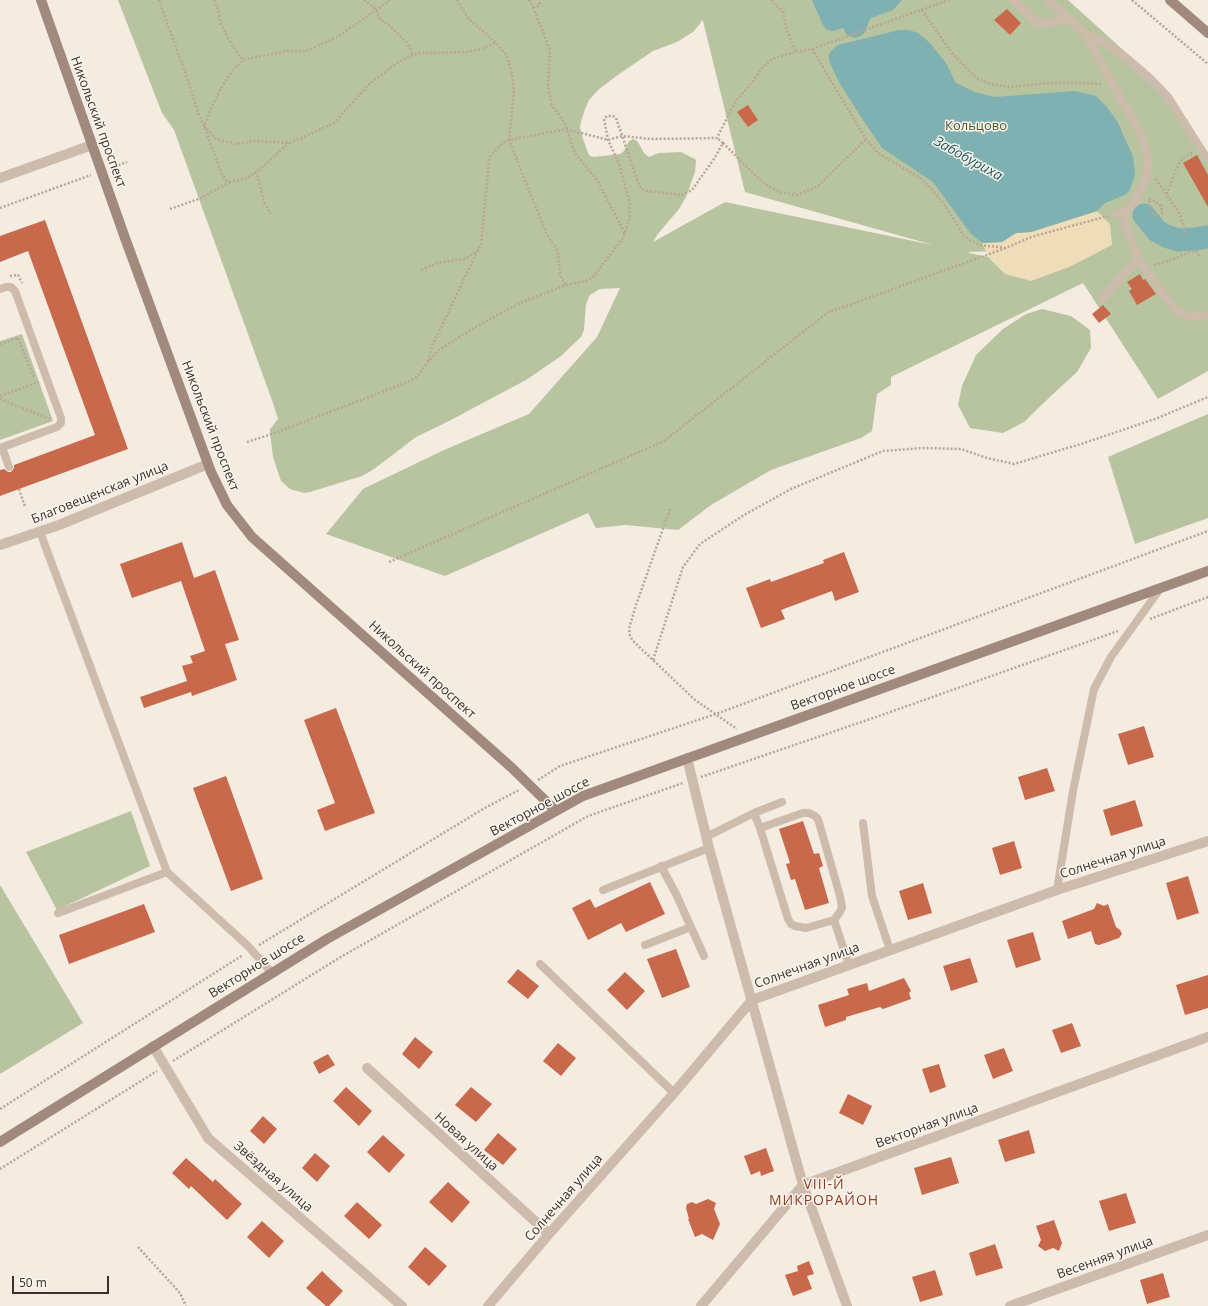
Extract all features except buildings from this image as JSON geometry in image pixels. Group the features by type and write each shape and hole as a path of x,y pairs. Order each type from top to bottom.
{"main road":[{"name":"Никольский проспект","path":"41,0 208,464 227,505 252,536 512,768 556,811"},
{"path":"1170,0 1207,31"},
{"name":"Векторное шоссе","path":"0,1142 327,939 583,796 1208,571"}],"street":[{"path":"0,178 92,145"},
{"name":"Благовещенская улица","path":"0,545 40,532 208,464"},
{"path":"687,758 709,848 803,1185 847,1306"},
{"name":"Солнечная улица","path":"488,1306 549,1234 674,1093 752,1000 1057,890 1208,841"},
{"name":"Векторная улица","path":"701,1306 803,1185 1208,1037"},
{"name":"Звёздная улица","path":"153,1046 208,1138 402,1306"},
{"name":"Новая улица","path":"367,1068 549,1234"},
{"name":"Весенняя улица","path":"1010,1306 1208,1235"}],"lane":[{"path":"1012,0 1038,24 1069,20"},
{"path":"1048,0 1085,34 1109,46 1128,59 1150,78 1168,97 1208,160"},
{"path":"1085,34 1140,133 1147,153 1148,169 1146,179 1135,202 1126,211 1116,214"},
{"path":"1126,211 1125,223 1141,263 1165,297 1176,310 1185,315 1196,317 1208,314"},
{"path":"1102,299 1141,263"},
{"path":"0,289 11,287 15,291 61,418 61,423 57,427 1,448 9,467"},
{"path":"40,532 167,872 248,946 272,973"},
{"path":"1057,890 1073,791 1094,689 1111,657 1160,589"},
{"path":"706,836 754,812 782,802"},
{"path":"754,812 788,919 795,926 806,928 834,920 842,908 840,896 816,816 809,813 803,813 760,828"},
{"path":"863,823 872,896 890,950"},
{"path":"603,890 709,848"},
{"path":"661,866 676,894 704,956"},
{"path":"58,913 167,872"},
{"path":"834,920 849,965"},
{"path":"645,945 691,927"},
{"path":"540,964 674,1093"}],"path":[{"path":"159,0 199,115 222,175 230,182"},
{"path":"214,0 221,24 231,44 243,60"},
{"path":"364,0 376,9 379,18 399,34 407,43 413,55"},
{"path":"204,126 212,106 223,86 232,71 243,60 287,51 313,48 339,36 390,0"},
{"path":"457,0 469,19 496,43 507,56 514,85 509,140 546,233 558,252 560,275 566,284"},
{"path":"529,0 550,50 548,87 552,105 565,124 576,153 599,183 625,234"},
{"path":"533,7 538,6 540,4 540,0"},
{"path":"771,0 783,12 787,31 796,52"},
{"path":"717,138 735,102 763,67 772,59 812,49 949,0"},
{"path":"1132,0 1208,64"},
{"path":"922,10 951,52 976,78 991,84 1008,87 1049,83 1114,85"},
{"path":"170,209 201,198 230,182 247,178 290,143 334,123 369,84 406,58 419,53 467,52 481,49 496,43"},
{"path":"812,49 866,139 878,153 922,179 934,192 964,236 971,242 980,245 1006,248"},
{"path":"247,442 275,433 408,382 418,376 439,350 472,329 520,303 566,284 586,281 593,277 625,234 629,220 630,204 619,164 608,140 604,119 606,116 613,116 616,118 639,185 642,189 650,192 682,196 692,190 714,159 723,143"},
{"path":"204,126 216,139 235,144 255,141 290,143"},
{"path":"428,362 432,346 481,244 489,161 491,155 504,142 566,129 608,140 622,136 651,139 717,138 760,180 771,188 788,195 797,195 818,186 866,139"},
{"path":"1167,194 1175,172 1181,161 1200,148"},
{"path":"0,208 127,162"},
{"path":"1148,169 1178,210 1184,224 1185,235"},
{"path":"255,172 258,177 264,202 271,214"},
{"path":"1149,199 1161,206 1162,213 1158,216 1153,215 1149,199"},
{"path":"389,562 664,441 827,313 1006,248 1031,237 1116,214"},
{"path":"421,270 438,263 464,259 479,249"},
{"path":"1141,263 1158,264 1192,251 1197,252 1199,256"},
{"path":"18,338 36,383"},
{"path":"0,398 47,379"},
{"path":"653,660 683,567 700,544 744,515 791,489 883,451 923,448 960,449 987,458 1014,464 1084,443 1155,419 1208,397"},
{"path":"0,398 61,423"},
{"path":"19,489 25,507"},
{"path":"670,509 635,608 629,629 630,636 633,641 695,700 748,736"},
{"path":"0,1169 339,958 588,816 880,716 1135,625 1208,597"},
{"path":"138,1247 180,1292 186,1306"}],"green space":[{"name":"Кольцово","path":"118,0 1068,0 1164,87 1208,157 1208,371 1158,399 1083,283 891,377 891,385 877,394 872,431 861,438 771,470 711,505 678,530 626,525 596,528 588,513 445,576 326,534 363,489 444,450 529,414 597,337 620,288 600,289 590,295 586,304 584,330 581,337 561,356 526,380 416,437 374,469 362,476 310,492 304,493 290,489 281,481 273,457 270,429 278,419 273,403 174,130 162,113","holes":["702,20 745,192 933,245 725,202 653,242 679,209 686,197 695,172 695,159 681,152 659,153 649,157 644,153 638,142 634,139 629,141 624,151 620,154 594,157 590,156 583,139 580,127 581,122 589,100 598,90 653,51 677,42 693,32","1033,250 998,259 969,253 969,252"]},
{"path":"1042,309 1071,316 1090,330 1091,348 1077,372 1024,422 1003,433 970,428 958,405 962,386 976,355 1003,329 1026,314"},
{"path":"22,334 53,421 0,440 0,341"},
{"path":"1208,414 1208,518 1135,544 1108,457"},
{"path":"131,811 150,866 57,910 26,852"},
{"path":"0,885 83,1023 0,1074"}],"sand":[{"path":"1097,211 1110,224 1112,245 1069,267 1031,281 1005,274 990,259 982,243 1002,242 1016,233 1031,232"}],"water":[{"path":"812,0 902,0 893,10 833,31 827,30 823,25"},
{"path":"899,30 909,30 918,33 930,43 946,63 956,83 975,92 995,97 1075,91 1096,96 1107,107 1117,121 1133,156 1135,174 1130,190 1125,195 1105,203 1097,211 1031,232 1016,233 1002,242 982,243 971,234 933,182 882,148 839,82 829,61 829,54 838,45"}],"waterway":[{"name":"Забобуриха","path":"855,26 865,0"},
{"name":"Забобуриха","path":"1144,215 1157,231 1166,236 1178,240 1208,237"}],"district":[{"name":"VIII-Й МИКРОРАЙОН","path":"824,1194"}]}
